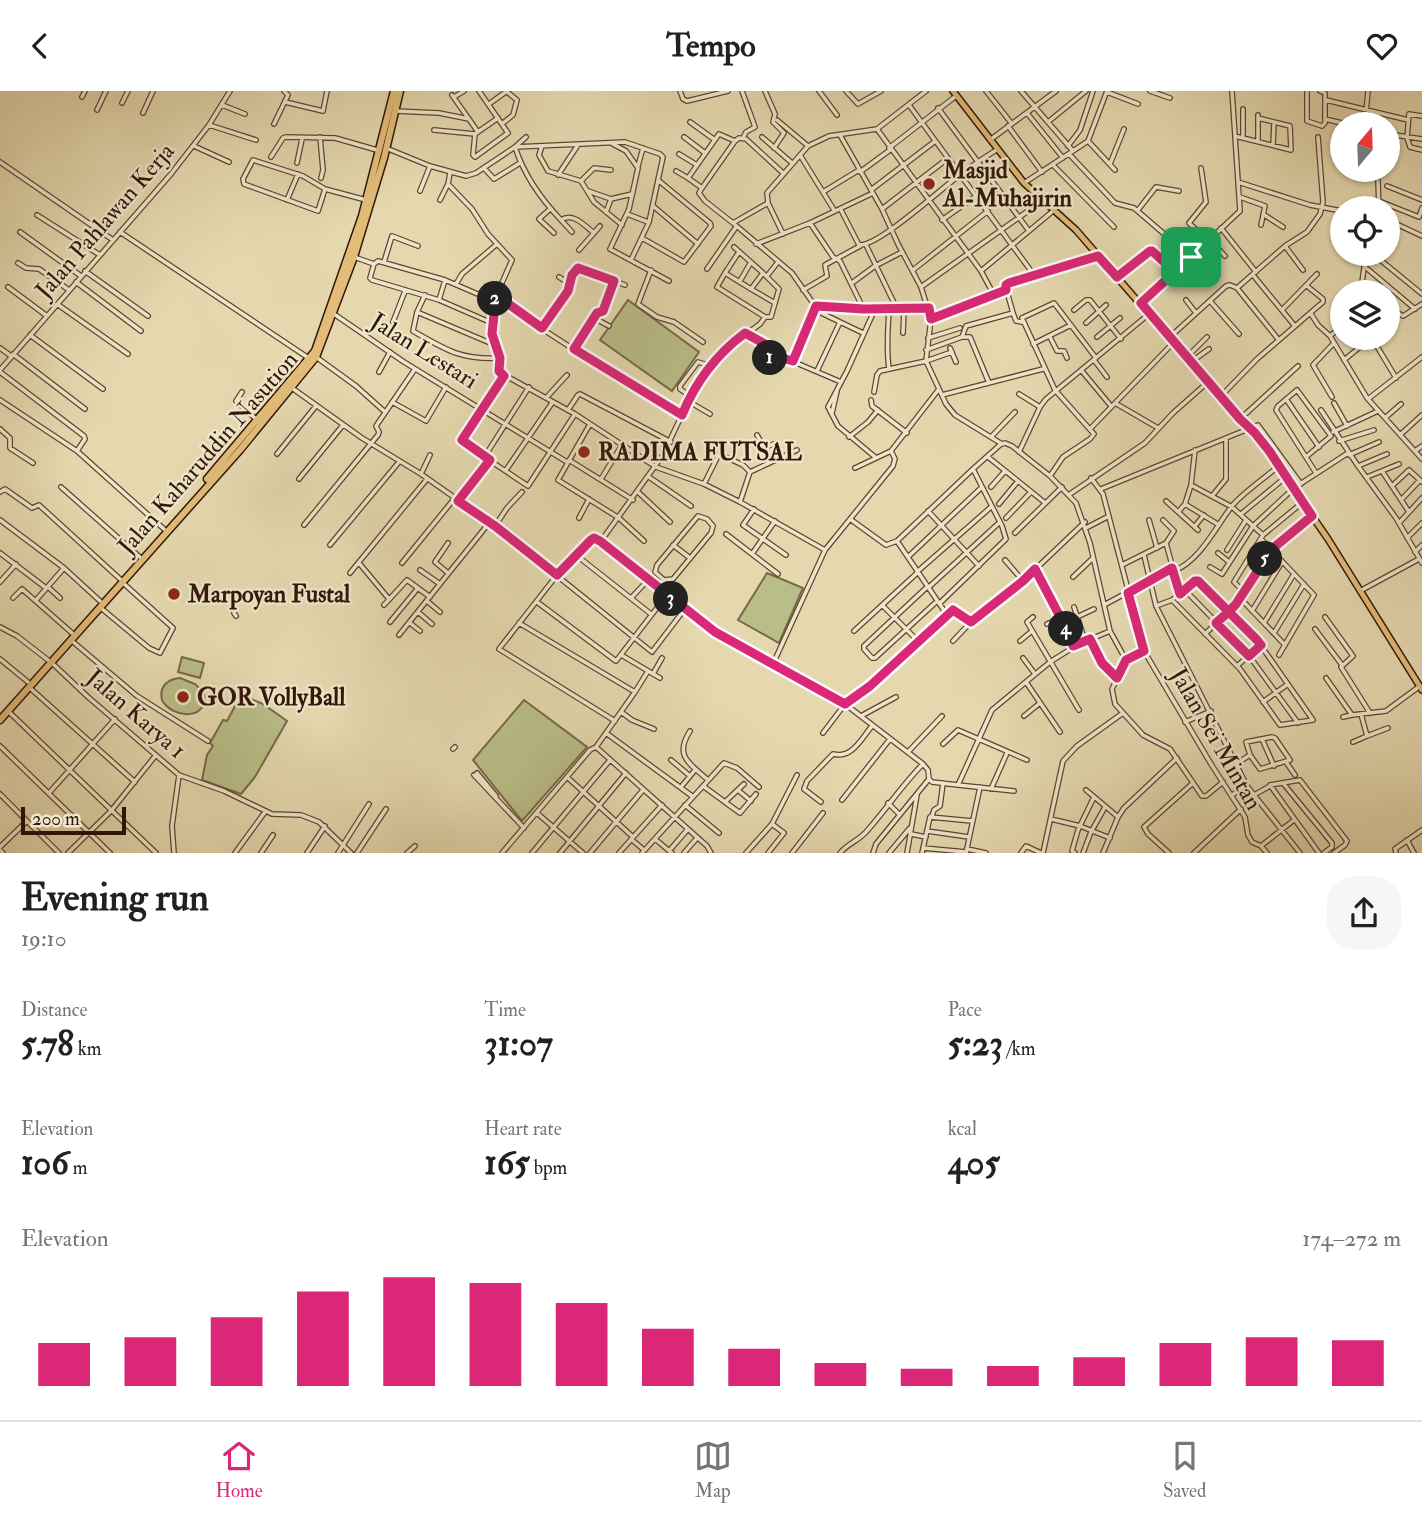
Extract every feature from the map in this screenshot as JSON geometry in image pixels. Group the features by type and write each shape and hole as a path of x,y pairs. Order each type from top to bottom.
{"highway":[{"name":"Jalan Kaharuddin Nasution","path":"0,715 141,558 313,358 360,228 383,149 394,91"},
{"name":"Jalan Kaharuddin Nasution","path":"141,558 292,388 313,358 334,314 354,257 366,199 400,91"},
{"name":"Jalan Kaharuddin Nasution","path":"0,720 20,693"}],"main road":[{"path":"954,93 1024,183 1044,199 1098,256 1255,433 1294,488 1421,688"}],"street":[{"path":"82,97 85,91"},
{"path":"97,110 106,91"},
{"path":"122,103 128,91"},
{"path":"143,113 153,91"},
{"name":"Jalan Pahlawan Kerja","path":"0,371 2,363 47,316 194,146 230,91"},
{"path":"274,124 288,94 285,91"},
{"path":"285,102 323,111 327,91"},
{"path":"464,91 453,96 477,133 473,155 475,157 508,134 479,91"},
{"path":"489,104 507,91 517,100 513,115 503,123"},
{"path":"680,91 685,101 728,91"},
{"path":"699,91 701,98"},
{"path":"742,91 755,127 746,132 743,138 734,141 700,195 794,276 815,308 863,333"},
{"path":"765,91 775,114 774,122 784,133 774,148"},
{"path":"819,91 837,114"},
{"path":"846,91 856,104 881,91"},
{"path":"867,91 870,97"},
{"path":"783,234 768,203 767,193 808,146 822,139 877,129 926,91"},
{"path":"985,91 1042,171"},
{"path":"1021,91 1115,202 1131,206 1138,211 1191,257"},
{"path":"1025,96 1030,91"},
{"path":"990,140 1056,91"},
{"path":"1048,122 1086,91"},
{"path":"1068,146 1080,131 1093,91"},
{"path":"1151,91 1170,97"},
{"path":"1141,303 1240,211 1232,91"},
{"path":"1307,91 1308,122 1323,125 1326,100 1325,93 1320,91"},
{"path":"1366,112 1368,91"},
{"path":"1024,183 1088,141 1107,92 1138,104"},
{"path":"824,192 890,149 954,93"},
{"path":"1326,100 1408,120"},
{"path":"222,105 245,114"},
{"path":"908,105 1034,275"},
{"path":"938,108 1029,231"},
{"path":"1243,109 1243,137"},
{"path":"395,111 439,113 469,119"},
{"path":"1027,113 1063,158"},
{"path":"1422,116 1410,114 1407,138 1410,147 1422,150"},
{"path":"1235,136 1290,150 1290,126 1258,117 1258,141"},
{"path":"434,130 477,133 498,118"},
{"path":"1325,119 1330,120"},
{"path":"777,120 808,146"},
{"path":"690,122 715,140"},
{"path":"1273,145 1274,122"},
{"path":"209,125 256,140"},
{"path":"877,129 981,271 994,295"},
{"path":"1110,164 1124,129"},
{"path":"688,178 720,134 734,141"},
{"path":"840,135 882,209 921,287 931,319 926,361 951,412 1002,444 1009,444 1070,494 1084,521 1110,631 1126,660"},
{"path":"320,137 323,170 321,178"},
{"path":"271,157 283,138 335,138 383,149 450,173 469,176 526,137"},
{"path":"684,137 705,153"},
{"path":"762,137 792,163"},
{"path":"1237,288 1285,246 1307,232 1323,208 1318,137"},
{"path":"1400,137 1422,139"},
{"path":"297,163 302,138"},
{"path":"743,138 783,173"},
{"path":"1088,141 1115,170"},
{"path":"756,244 810,223 834,210 841,210 872,192 902,165 934,142"},
{"path":"609,143 626,151 638,168"},
{"path":"515,147 630,143 663,157 649,222 631,260"},
{"path":"558,175 578,145"},
{"path":"194,146 229,162"},
{"path":"542,146 540,157 548,171 581,181 594,202 622,225"},
{"path":"515,147 520,163 550,209 572,232"},
{"path":"643,148 627,215 610,249 669,281"},
{"path":"803,290 826,278 825,265 891,229 998,149"},
{"path":"679,153 697,165"},
{"path":"800,155 834,210"},
{"path":"882,209 947,159"},
{"path":"326,189 318,211 244,184 243,179 253,160 298,174 326,189 366,199"},
{"path":"0,162 113,240"},
{"path":"484,168 494,179 520,163"},
{"path":"1053,165 1114,227"},
{"path":"420,191 430,166"},
{"path":"581,181 594,168 611,170"},
{"path":"1201,168 1206,202 1189,223 1225,256"},
{"path":"676,171 702,188"},
{"path":"440,200 450,173"},
{"path":"287,199 298,174"},
{"path":"642,238 684,262 710,224 658,180"},
{"path":"1238,182 1330,209"},
{"path":"448,184 472,209 510,258 511,266 494,301 492,323 500,358 499,369 504,376 575,414 656,467 704,484 825,550"},
{"path":"1387,186 1422,200"},
{"path":"1138,211 1156,187 1179,191"},
{"path":"588,191 611,199 632,194"},
{"path":"942,220 976,196"},
{"path":"1240,197 1264,205 1261,225"},
{"path":"606,212 611,199"},
{"path":"921,287 1044,199"},
{"path":"707,269 735,225 768,203"},
{"path":"653,207 698,244"},
{"path":"1400,209 1419,217 1422,208"},
{"path":"550,209 539,219 554,233"},
{"path":"841,210 860,246"},
{"path":"981,271 1055,210"},
{"path":"912,270 988,211"},
{"path":"1263,214 1283,227"},
{"path":"37,215 100,255"},
{"path":"627,215 649,222"},
{"path":"561,220 566,216 572,217 594,233"},
{"path":"810,223 835,259 840,261 864,309"},
{"path":"579,250 600,226"},
{"path":"1400,226 1422,236"},
{"path":"1221,228 1294,326"},
{"path":"20,232 81,276"},
{"path":"120,232 356,386 385,412"},
{"path":"384,262 393,236 418,246"},
{"path":"456,284 463,274 497,244"},
{"path":"866,244 897,309"},
{"path":"1117,277 1150,251 1163,261 1179,246"},
{"path":"1285,246 1303,270"},
{"path":"734,247 779,289 770,318 717,287 739,252"},
{"path":"852,283 875,266 902,252"},
{"path":"1022,321 1016,321 1006,290 1007,284 1098,256"},
{"path":"354,257 374,264"},
{"path":"492,323 439,300 370,279 374,264 377,261 384,262 445,280 494,301"},
{"path":"739,282 751,262"},
{"path":"751,289 778,262"},
{"path":"18,263 26,268 39,269 69,290"},
{"path":"1362,280 1364,266"},
{"path":"1364,266 1415,309"},
{"path":"1388,266 1422,294"},
{"path":"542,328 563,298 578,267 625,285"},
{"path":"651,270 638,304 657,317 674,322 704,342"},
{"path":"85,271 148,316"},
{"path":"725,273 775,303"},
{"path":"1282,310 1317,274"},
{"path":"559,277 570,284"},
{"path":"439,300 445,280"},
{"path":"574,349 597,312 603,311 614,281"},
{"path":"76,282 141,331"},
{"path":"1090,429 1196,313 1228,285 1237,288 1278,339"},
{"path":"1221,396 1278,339 1311,314 1323,300 1307,286"},
{"path":"8,287 47,316"},
{"path":"931,319 1006,290"},
{"path":"393,322 405,291"},
{"path":"425,295 412,331 437,345 473,359 500,358"},
{"path":"496,295 574,349 682,415"},
{"path":"1074,310 1087,299 1121,339"},
{"path":"1186,300 1196,313"},
{"path":"1210,301 1239,334"},
{"path":"1050,476 1063,457 1094,434 1055,390 1043,369 1022,317 1052,303 1071,325 1107,377"},
{"path":"57,304 128,354"},
{"path":"1400,314 1403,316 1422,304"},
{"path":"1086,323 1106,305"},
{"path":"815,308 929,308"},
{"path":"793,361 815,308"},
{"path":"874,309 828,404 836,425 875,457"},
{"path":"888,369 886,345 890,332 890,309"},
{"path":"903,333 904,309"},
{"path":"417,312 495,345"},
{"path":"962,337 967,325 1013,313"},
{"name":"Jalan Lestari","path":"334,314 415,369 632,500"},
{"path":"1019,452 1040,407 1055,390 1149,314"},
{"path":"1311,314 1330,336"},
{"path":"600,541 656,467 671,442 689,398 711,366 765,317"},
{"path":"594,318 609,326"},
{"path":"1097,337 1120,319"},
{"path":"816,371 840,322"},
{"path":"1033,344 1071,325"},
{"path":"928,339 960,328"},
{"path":"745,333 765,344 771,360 782,358 793,361 840,384"},
{"path":"30,335 103,389"},
{"path":"926,350 962,337 970,337 989,383"},
{"path":"1051,337 1057,351 1064,351 1067,358"},
{"path":"1186,356 1207,337"},
{"path":"1330,347 1313,365 1332,397"},
{"path":"0,348 85,409"},
{"path":"1191,362 1209,349"},
{"path":"874,392 878,372 926,361 951,350 956,362"},
{"path":"1338,350 1368,399 1422,459"},
{"path":"1344,360 1356,350"},
{"path":"1379,350 1396,377"},
{"path":"379,372 390,352"},
{"path":"1368,399 1422,357"},
{"path":"710,414 689,398 680,387 698,362 711,366"},
{"path":"1240,419 1298,366"},
{"path":"304,525 379,432 376,426 415,369"},
{"path":"942,395 1043,369"},
{"path":"1081,370 1114,405 1158,428"},
{"path":"0,371 84,436 85,439 77,451"},
{"path":"546,398 567,375"},
{"path":"504,376 462,442 530,486 575,414"},
{"path":"1070,494 1145,443 1208,382"},
{"path":"393,402 426,421 446,387"},
{"path":"485,457 529,387"},
{"path":"292,388 495,526 653,651 684,610"},
{"path":"855,468 891,451 939,389"},
{"path":"1306,457 1330,438 1330,434 1300,391 1296,390 1276,410 1306,457 1317,473"},
{"path":"242,392 236,400 260,422"},
{"path":"568,411 580,394 671,442"},
{"path":"1019,394 1040,407"},
{"path":"1286,398 1319,447"},
{"path":"0,400 77,451 164,529"},
{"path":"871,400 872,406 907,433"},
{"path":"506,470 552,403"},
{"path":"1334,403 1347,426"},
{"path":"1385,418 1401,404"},
{"path":"277,454 316,406"},
{"path":"849,436 868,422 878,410"},
{"path":"1321,410 1339,441 1398,523 1420,561 1360,591"},
{"path":"1334,432 1378,411"},
{"path":"991,437 1014,412"},
{"path":"1400,435 1422,415"},
{"path":"590,424 558,477 559,481 619,518 644,541"},
{"path":"299,479 343,425"},
{"path":"1101,489 1260,426 1301,484"},
{"path":"0,429 10,438 10,448 33,463"},
{"path":"1339,441 1374,431"},
{"path":"757,435 772,461"},
{"path":"1212,496 1226,479 1226,439"},
{"path":"1210,567 1222,574 1253,526 1294,488 1348,454 1379,442"},
{"path":"765,447 777,443"},
{"path":"850,519 886,545 897,541 1002,444"},
{"path":"601,479 622,445"},
{"path":"1415,451 1422,446"},
{"path":"740,502 751,472 797,450"},
{"path":"1179,512 1185,504 1191,485 1195,450"},
{"path":"773,663 825,550 893,466 895,459 891,451"},
{"path":"704,484 719,454 743,465 751,472"},
{"path":"1358,466 1387,454"},
{"path":"421,474 430,455"},
{"path":"988,457 1044,502"},
{"path":"402,563 490,460"},
{"path":"330,545 400,462"},
{"path":"1367,477 1399,464"},
{"path":"1104,605 1150,579 1190,562 1232,507 1279,466"},
{"path":"973,469 1000,522 1006,539 979,566 872,658 864,646 1000,522"},
{"path":"1392,486 1409,470 1421,481 1401,499"},
{"path":"991,487 1005,471"},
{"path":"1381,471 1409,512"},
{"path":"1241,515 1292,472"},
{"path":"649,477 691,506"},
{"name":"Jalan Sei Mintan","path":"1091,478 1101,489 1144,651 1185,722 1241,809 1248,835 1254,844 1261,846 1267,853"},
{"path":"350,573 427,479"},
{"path":"999,504 1018,481"},
{"path":"1191,485 1232,507 1241,515 1314,596 1279,655"},
{"path":"61,487 141,558"},
{"path":"1015,533 1062,487"},
{"path":"908,556 981,488"},
{"path":"0,492 5,489 32,508 39,505 173,628 160,653 149,648 64,568 0,520"},
{"path":"495,526 507,507 515,502 522,492"},
{"path":"638,492 670,522"},
{"path":"1006,518 1031,492"},
{"path":"1398,523 1422,498"},
{"path":"579,518 589,499"},
{"path":"1166,501 1196,528 1204,515"},
{"path":"1244,592 1234,582 1262,537 1303,502"},
{"path":"1185,504 1219,525"},
{"path":"854,631 991,507"},
{"path":"754,509 743,525 786,555"},
{"path":"928,511 979,566"},
{"path":"656,586 662,579 673,579 714,528 710,521 698,516 673,545 654,569 662,579"},
{"path":"1086,528 1109,516"},
{"path":"1205,633 1240,598 1272,549 1312,516"},
{"path":"1149,520 1157,548"},
{"path":"1122,565 1166,543 1174,531 1163,520"},
{"path":"1227,550 1246,520"},
{"path":"752,554 775,521"},
{"path":"953,641 971,622 1023,581 1084,521"},
{"path":"399,635 489,523"},
{"path":"1407,538 1422,523"},
{"path":"726,534 778,574"},
{"path":"615,722 499,649 557,575 592,539 600,541 684,610 724,638 845,704 923,764 928,770 929,779 899,814 873,853"},
{"path":"897,541 947,615"},
{"path":"448,543 435,562 448,573"},
{"path":"1166,543 1180,594"},
{"path":"673,545 690,558"},
{"path":"1415,552 1422,545"},
{"path":"0,553 60,598"},
{"path":"1218,553 1229,562"},
{"path":"576,555 652,614"},
{"path":"1144,555 1156,606 1247,786 1300,853"},
{"path":"1073,577 1093,558"},
{"path":"1005,560 1023,581"},
{"path":"1252,611 1282,562"},
{"path":"359,563 389,599"},
{"path":"0,582 16,565"},
{"path":"36,599 64,568"},
{"path":"1035,569 1073,646"},
{"path":"420,570 440,584"},
{"path":"1264,623 1294,573"},
{"path":"631,598 649,579"},
{"path":"384,604 406,580 418,588 440,612"},
{"path":"1156,606 1172,600 1198,581 1261,645 1314,719 1280,725 1237,666 1172,600"},
{"path":"1274,633 1304,585"},
{"path":"390,622 418,588"},
{"path":"13,598 21,589 36,599 71,637 137,696 208,741"},
{"path":"1185,590 1249,656 1298,723"},
{"path":"1240,598 1285,645"},
{"path":"537,602 615,661 660,604"},
{"path":"883,606 918,642"},
{"path":"1074,607 1088,640 1102,663 1117,678"},
{"path":"823,733 845,704 870,686 955,609 971,622"},
{"path":"1077,617 1094,610"},
{"path":"418,612 432,624"},
{"path":"1033,617 1027,622 1079,710"},
{"path":"1325,617 1353,656 1342,665"},
{"path":"1047,624 1061,618"},
{"path":"410,623 420,631"},
{"path":"519,623 635,692"},
{"name":"Jalan Karya 1","path":"0,627 17,636 49,661 179,775 224,791 265,812 301,815 325,826 351,853"},
{"path":"1315,629 1342,665 1370,713"},
{"path":"1020,641 1032,631"},
{"path":"958,785 992,710 1050,661 1073,646 1110,631"},
{"path":"1237,666 1261,645"},
{"path":"1144,651 1126,660 1112,689 1112,698 1143,735 1165,745 1177,758 1200,794 1205,796 1223,782"},
{"path":"623,656 660,678"},
{"path":"502,853 590,750 596,747 662,658"},
{"path":"1023,658 1035,674"},
{"path":"0,659 135,782"},
{"path":"1326,678 1352,716"},
{"path":"1026,682 1060,733"},
{"path":"1263,702 1288,684"},
{"path":"1343,717 1386,711 1421,688"},
{"path":"861,716 896,697"},
{"path":"1024,716 1040,703"},
{"path":"9,711 156,853"},
{"path":"1185,722 1210,711"},
{"path":"621,712 654,729"},
{"path":"1021,853 1026,846 1042,853 1065,758 1122,713"},
{"path":"1361,714 1367,736"},
{"path":"908,752 942,716"},
{"path":"49,793 115,719"},
{"path":"821,802 811,796 804,787 807,781 835,754 845,756 873,726"},
{"path":"1353,742 1388,728"},
{"path":"943,744 956,729 1027,760"},
{"path":"690,731 681,745 682,752 708,780"},
{"path":"606,733 692,797"},
{"path":"1275,738 1290,759 1258,769 1250,755 1245,743 1275,738"},
{"path":"842,800 890,739"},
{"path":"1262,739 1274,766"},
{"path":"0,746 110,853"},
{"path":"596,747 711,853"},
{"path":"991,789 1007,753"},
{"path":"68,853 111,811 156,755"},
{"path":"1236,764 1250,755"},
{"path":"1103,853 1124,808 1177,758"},
{"path":"671,759 690,776"},
{"path":"532,853 610,760"},
{"path":"1286,762 1295,775"},
{"path":"567,777 632,838 643,852 724,763 729,763 759,787"},
{"path":"840,853 864,834 923,764"},
{"path":"681,787 696,769"},
{"path":"560,853 626,773"},
{"path":"476,774 524,828"},
{"path":"174,853 173,826 179,775"},
{"path":"746,853 772,824 797,775"},
{"path":"929,779 1014,791"},
{"path":"1254,795 1270,785 1300,780 1347,842 1334,853"},
{"path":"943,783 940,806 929,818 923,851 986,853"},
{"path":"1168,853 1144,827 1193,783"},
{"path":"1270,785 1294,820 1322,853 1332,847 1332,843 1283,783"},
{"path":"724,802 744,784"},
{"path":"703,786 740,813 756,794"},
{"path":"1233,795 1247,786"},
{"path":"966,851 980,787"},
{"path":"590,853 643,790"},
{"path":"1086,790 1118,817"},
{"path":"738,791 751,801"},
{"path":"907,853 918,793"},
{"path":"0,794 59,853"},
{"path":"1075,853 1072,850 1080,826 1094,797"},
{"path":"888,803 899,814"},
{"path":"338,853 369,804"},
{"path":"619,853 662,805"},
{"path":"685,805 719,832"},
{"path":"1083,853 1105,807"},
{"path":"357,853 386,809"},
{"path":"1194,853 1241,809"},
{"path":"236,853 265,812"},
{"path":"536,813 583,853"},
{"path":"792,853 823,813"},
{"path":"932,816 972,821"},
{"path":"1051,819 1080,826 1110,838"},
{"path":"1261,846 1294,820"},
{"path":"1,850 27,821"},
{"path":"768,853 784,833 772,824"},
{"path":"307,853 325,826"},
{"path":"889,853 911,826"},
{"path":"654,839 671,852 688,829"},
{"path":"1396,853 1395,849 1421,833"},
{"path":"911,834 969,837"},
{"path":"261,853 273,835"},
{"path":"684,853 697,838"},
{"path":"1407,840 1414,853"},
{"path":"407,853 415,846"},
{"path":"1198,849 1203,853"}],"green space":[{"path":"628,300 699,352 672,391 600,340"},
{"path":"767,573 803,588 779,643 738,620"},
{"path":"182,657 204,663 200,678 178,672"},
{"name":"GOR VollyBall","path":"180,678 195,684 204,693 204,702 196,713 181,714 173,711 162,700 165,685"},
{"path":"241,695 263,704 287,721 255,777 241,794 202,780 207,755 213,746 210,743 223,720 227,721"},
{"path":"524,700 587,747 522,821 473,760"}],"place":[{"name":"Masjid Al-Muhajirin","path":"929,184"},
{"name":"RADIMA FUTSAL","path":"584,452"},
{"name":"Marpoyan Fustal","path":"174,594"},
{"name":"GOR VollyBall","path":"183,697"}],"route":[{"path":"1191,257 1141,303 1255,433 1312,516 1272,549 1236,604 1227,612 1216,623 1249,656 1261,645 1257,640 1227,612 1198,581 1180,594 1172,568 1128,593 1144,651 1126,660 1117,678 1102,663 1090,639 1073,646 1035,569 971,622 953,610 870,686 845,704 715,632 600,541 594,538 591,540 557,575 495,526 458,501 490,460 462,440 504,376 499,371 500,358 492,334 496,295 542,328 568,291 572,275 578,268 614,281 603,311 597,313 574,349 682,415 690,395 711,366 745,333 767,346 771,360 782,358 793,361 816,306 864,309 929,308 931,319 1006,290 1009,283 1098,256 1117,277 1150,251 1163,261 1179,246 1191,257"}]}
